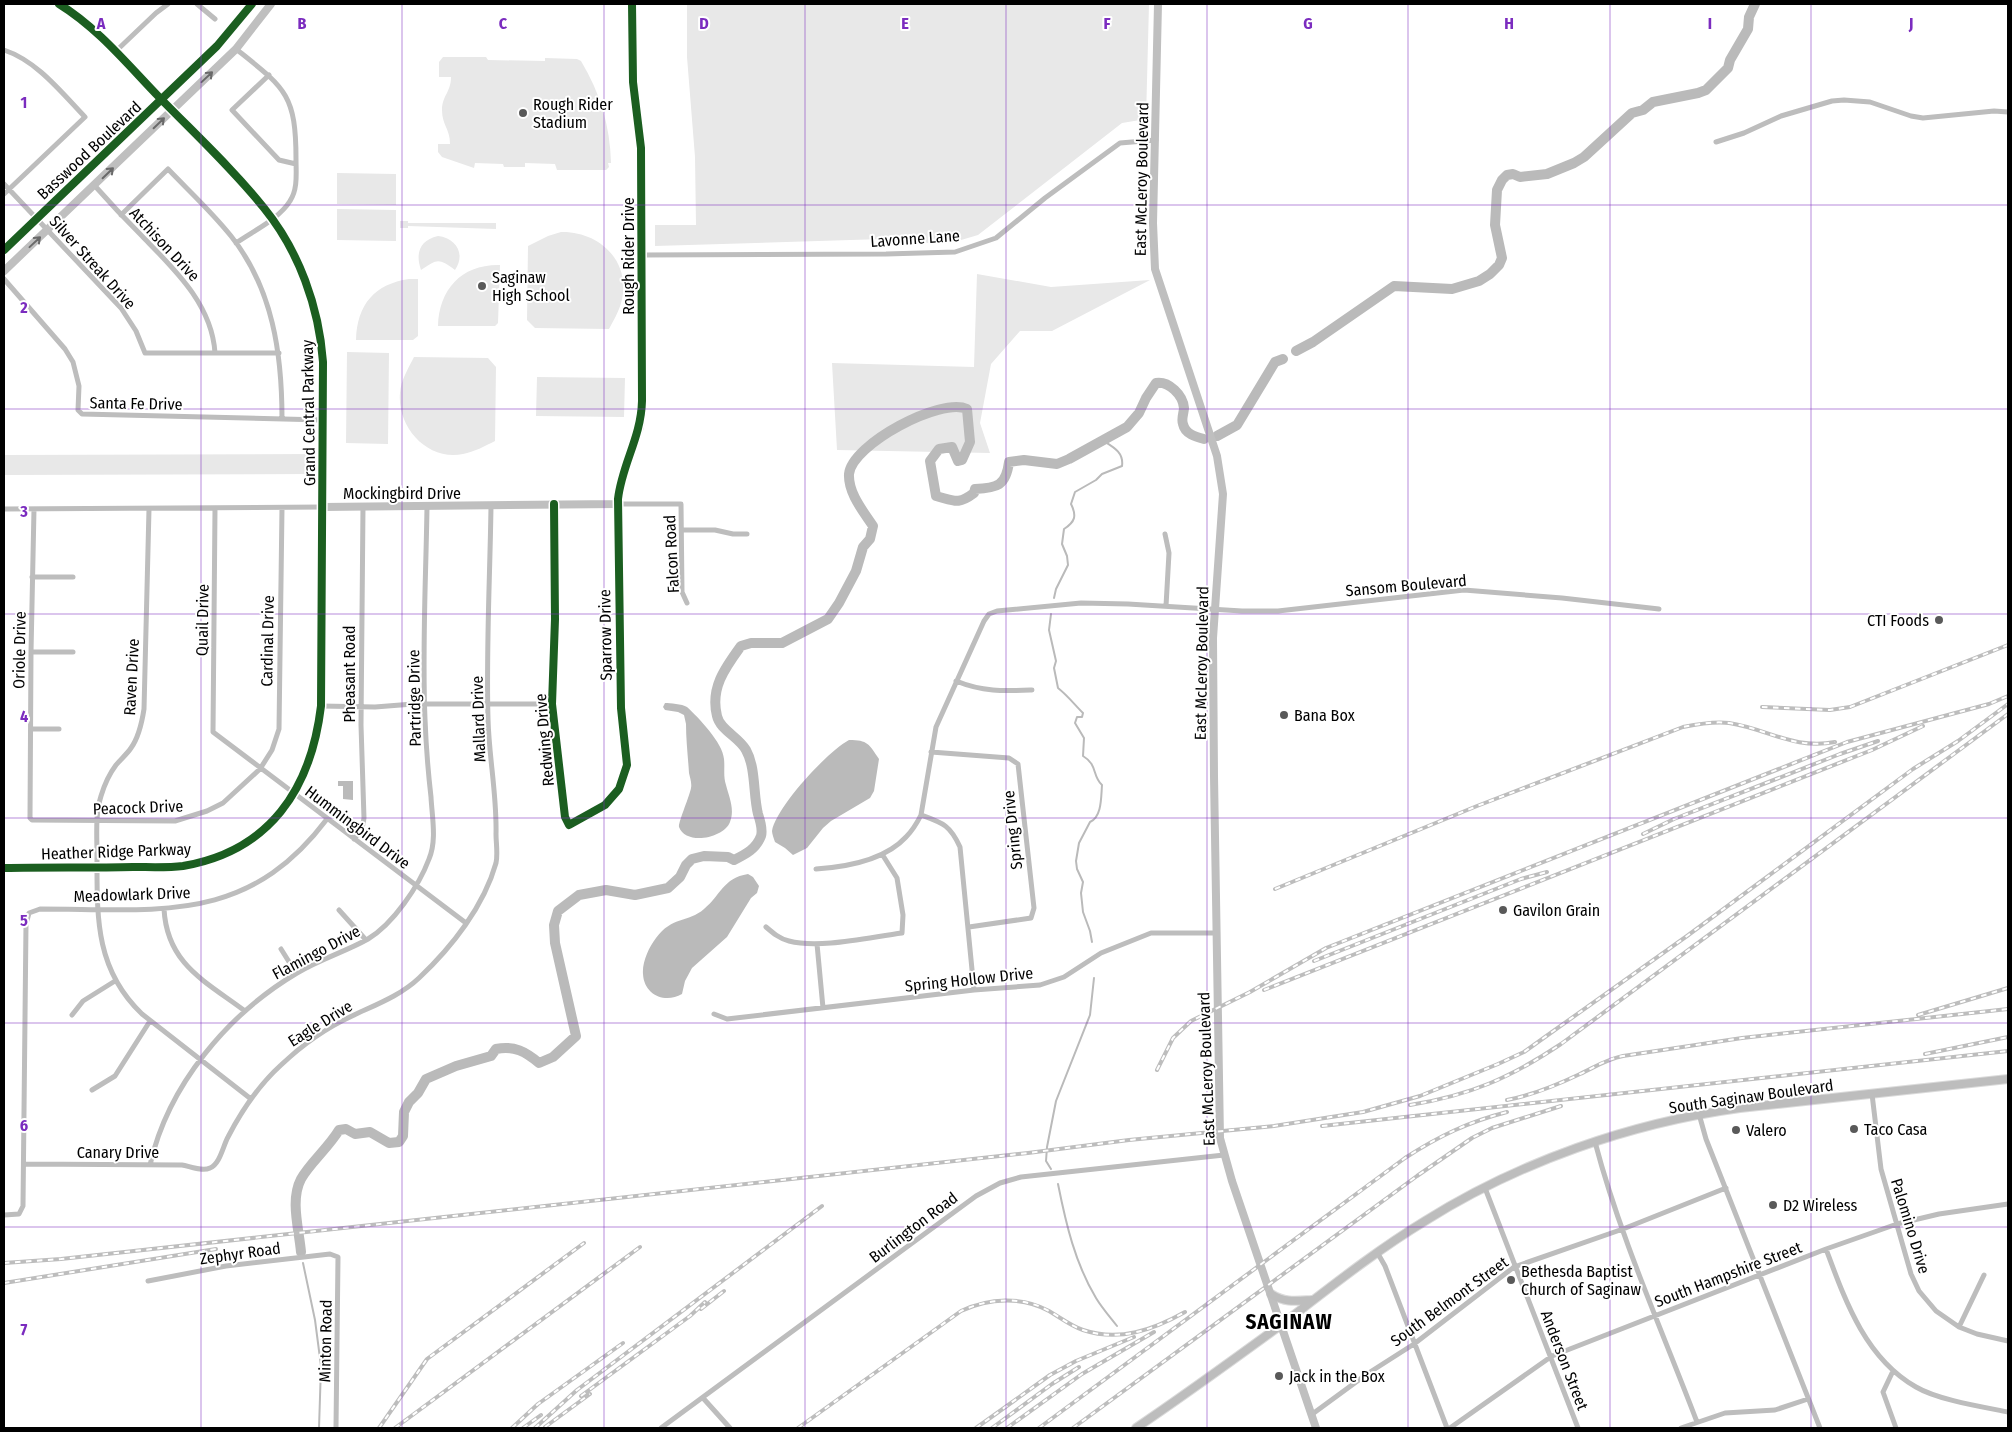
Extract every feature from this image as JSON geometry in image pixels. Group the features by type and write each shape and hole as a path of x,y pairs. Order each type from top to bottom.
{"main road":[{"name":"Grand Central Parkway","path":"59,4 70,6 97,33 249,190 272,218 300,268 317,320 323,362 321,706 318,730 310,761 294,794"},
{"name":"Basswood Boulevard","path":"4,250 162,100 222,40 252,4"},
{"name":"Basswood Boulevard","path":"4,271 95,186 236,49 271,4"},
{"name":"Rough Rider Drive","path":"618,504 622,476 638,435 641,419 642,148 633,82 632,4"},
{"name":"East McLeroy Boulevard","path":"1158,4 1153,223 1154,269 1217,456 1221,478 1222,511 1214,609 1214,776 1219,1126 1224,1155 1316,1428"},
{"name":"Mockingbird Drive","path":"323,507 618,504"},
{"name":"Heather Ridge Parkway","path":"4,868 181,866 218,857 260,832 274,820 294,794"},
{"name":"South Saginaw Boulevard","path":"1136,1428 1280,1325 1377,1252 1438,1213 1485,1188 1535,1166 1595,1142 1699,1114 2008,1079"},
{"path":"1271,1294 1280,1300 1288,1302 1312,1300"}],"street":[{"path":"115,52 168,4"},
{"path":"197,4 216,19"},
{"path":"236,49 269,75 284,92 293,113 296,128 296,164 293,196 287,206 236,243"},
{"path":"4,50 17,55 33,66 85,117 4,194"},
{"path":"269,75 232,110 280,160 296,164"},
{"path":"1716,142 1781,116 1832,101 1870,102 1911,116 1923,118 1994,111 2008,112"},
{"name":"Lavonne Lane","path":"641,255 955,252 996,238 1045,198 1120,143 1156,140"},
{"path":"121,215 168,169 219,221 236,243 262,290 273,323 279,353 282,419"},
{"name":"Silver Streak Drive","path":"4,184 121,308 136,331 145,353 279,353"},
{"name":"Atchison Drive","path":"95,186 180,276 193,293 208,321 215,353"},
{"name":"Santa Fe Drive","path":"4,279 65,349 72,362 79,386 78,410 82,414 323,420"},
{"name":"Redwing Drive","path":"554,504 555,619 552,704 565,817 569,825 605,804 619,789 627,765"},
{"name":"Mockingbird Drive","path":"618,504 681,504"},
{"name":"Sparrow Drive","path":"618,504 620,708 627,765"},
{"name":"Falcon Road","path":"681,504 682,592 687,603"},
{"name":"Pheasant Road","path":"354,839 362,829 364,818 361,707 363,506"},
{"name":"Partridge Drive","path":"416,886 431,856 434,836 424,704 427,506"},
{"name":"Mallard Drive","path":"466,923 483,895 496,861 497,802 489,735 488,704 491,506"},
{"name":"Mockingbird Drive","path":"4,509 323,507"},
{"name":"Oriole Drive","path":"32,820 29,807 30,652 34,508"},
{"name":"Cardinal Drive","path":"260,769 272,750 279,729 282,508"},
{"name":"Raven Drive","path":"150,509 144,709 140,730 132,747 115,766 101,795 97,822 98,909 103,951 115,981 130,1003 150,1021 251,1099"},
{"name":"Quail Drive","path":"213,732 215,509"},
{"path":"682,530 715,530 733,534 747,534"},
{"path":"1165,534 1169,553 1166,606"},
{"path":"32,577 73,577"},
{"name":"Sansom Boulevard","path":"922,815 936,727 984,621 989,614 996,611 1081,603 1278,611 1464,590 1562,598 1659,609"},
{"path":"30,652 73,652"},
{"path":"956,681 974,688 1000,692 1032,690"},
{"path":"321,706 552,704"},
{"path":"30,729 59,729"},
{"name":"Hummingbird Drive","path":"213,732 466,923"},
{"name":"Spring Drive","path":"931,752 1009,758 1018,764 1034,908 1031,918 969,927"},
{"name":"Peacock Drive","path":"32,820 97,822 175,820 191,817 222,803 260,769"},
{"path":"816,870 854,864 882,854 905,839 922,815 944,823 953,833 960,847 974,990"},
{"name":"Meadowlark Drive","path":"24,1164 26,924 29,913 40,909 164,909 206,903 245,890 280,868 301,851 328,819"},
{"path":"766,927 775,935 789,941 817,944 902,933 903,915 897,878 882,854"},
{"name":"Flamingo Drive","path":"150,1165 156,1143 168,1114 200,1060 214,1043 245,1011 296,974 325,958 366,940 385,926 416,886"},
{"path":"164,909 166,930 181,960 192,971 245,1011"},
{"path":"339,910 366,940"},
{"name":"Eagle Drive","path":"211,1168 216,1163 232,1128 251,1099 280,1066 303,1046 338,1023 390,998 418,979 444,952 466,923"},
{"name":"Spring Hollow Drive","path":"714,1014 727,1019 974,990 1040,985 1064,976 1101,953 1151,934 1216,933"},
{"path":"817,944 823,1008"},
{"path":"281,949 296,974"},
{"path":"72,1015 83,1001 115,981"},
{"path":"92,1090 115,1076 150,1021"},
{"name":"Palomino Drive","path":"1872,1094 1881,1169 1911,1274 1919,1291 1936,1311 1959,1327 1976,1334 2008,1340"},
{"path":"1699,1114 1706,1139 1820,1428"},
{"path":"1595,1142 1605,1180 1698,1422"},
{"name":"Burlington Road","path":"661,1428 934,1226 976,1196 1000,1182 1021,1177 1224,1155"},
{"path":"4,1215 19,1214 23,1209 24,1164"},
{"name":"Canary Drive","path":"24,1164 182,1165 206,1169 211,1168"},
{"name":"Anderson Street","path":"1485,1188 1514,1267 1552,1356 1578,1428"},
{"name":"South Belmont Street","path":"1311,1415 1366,1374 1414,1344 1514,1267 1623,1228 1726,1188"},
{"name":"South Hampshire Street","path":"1448,1428 1552,1356 1826,1249 1897,1224 1939,1214 2008,1204"},
{"path":"1826,1249 1845,1302 1857,1324 1894,1371 1916,1387 1928,1392 2008,1412"},
{"path":"1377,1252 1385,1266 1448,1428"},
{"name":"Zephyr Road","path":"148,1281 226,1266 330,1254 336,1255"},
{"name":"Minton Road","path":"336,1255 339,1264 336,1428"},
{"path":"1959,1327 1984,1275"},
{"path":"1894,1371 1883,1392 1896,1428"},
{"path":"703,1398 730,1428"},
{"path":"1681,1428 1732,1412 1775,1410 1808,1399"}],"shaded area":[{"path":"687,4 1149,4 1146,119 1122,123 978,235 951,243 883,243 883,239 655,246 655,225 696,225 695,157 687,57"},
{"name":"Rough Rider Stadium","path":"443,57 486,57 488,60 545,61 545,58 577,59 581,61 594,85 603,110 609,136 611,163 608,163 609,167 606,170 557,170 555,164 525,163 525,167 504,167 503,164 475,163 474,168 442,157 438,152 438,144 450,144 442,110 443,101 450,87 451,77 439,77 439,62"},
{"path":"337,173 396,174 396,205 337,204"},
{"path":"337,209 396,210 396,241 337,240"},
{"path":"400,221 408,221 408,223 496,223 496,229 408,226 408,228 400,228"},
{"path":"561,232 586,236 597,241 614,257 620,268 623,280 623,293 618,312 609,329 535,328 527,320 528,246"},
{"path":"438,236 450,240 457,248 460,258 455,270 445,263 438,261 421,270 419,253 423,244"},
{"path":"500,265 498,323 495,326 438,326 439,313 443,301 455,281 474,269"},
{"path":"977,274 1051,287 1150,280 1052,331 1020,331 991,364 980,423 990,453 837,450 832,363 974,367"},
{"path":"409,279 418,279 418,336 413,340 356,340 360,316 370,298 387,286"},
{"path":"347,352 389,353 388,444 346,443"},
{"path":"414,357 488,358 496,367 495,441 471,452 450,455 426,447 417,439 409,429 400,406 402,384"},
{"path":"537,377 625,378 624,417 536,416"},
{"path":"314,454 314,474 4,475 4,455"},
{"path":"665,703 679,704 687,707 709,731 723,753 725,782 732,808 731,817 726,828 713,836 697,838 689,836 683,833 679,827 691,786 686,724 684,715 665,710 663,707"},
{"path":"849,740 864,742 879,759 874,791 870,798 831,821 807,848 793,855 775,842 772,831 776,821 783,808 816,767"},
{"path":"338,781 353,781 353,800 343,799 343,786 338,786"},
{"path":"748,874 753,877 759,886 757,893 751,898 727,937 692,968 685,981 682,994 669,998 656,996 644,981 643,969 646,955 656,938 668,926 704,909 733,879"}],"waterway":[{"path":"1296,351 1313,342 1394,286 1452,289 1479,281 1490,274 1499,265 1502,258 1495,225 1497,190 1502,180 1507,175 1513,174 1520,177 1547,174 1574,163 1584,157 1632,113 1643,110 1653,102 1706,90 1728,68 1730,60 1748,29 1749,17 1755,4"},
{"path":"1217,436 1237,425 1275,362 1283,359"},
{"path":"301,1252 296,1205 298,1187 305,1173 339,1130 346,1129 355,1134 370,1132 389,1143 399,1142 403,1136 404,1112 426,1079 456,1066 491,1056 496,1049 502,1048 519,1050 539,1063 553,1057 576,1036 555,943 554,925 558,911 579,895 606,890 635,895 668,888 680,877 686,865 692,859 704,856 728,857 734,860 756,844 762,830 756,806 753,773 749,757 743,745 719,721 715,706 717,687 725,670 741,646 751,643 782,643 828,619 839,603 856,571 863,547 870,539 873,526 857,501 849,481 849,474 854,462 865,450 881,437 919,416 955,407 967,409 970,442 962,460 958,461 952,447 939,449 930,461 936,496 960,501 974,493 975,489 989,488 1003,481 1009,462 1024,460 1057,464 1127,427 1139,413 1156,383 1166,384 1178,394 1184,408 1182,420 1184,427 1191,434 1204,439"},
{"path":"1054,598 1056,589 1068,565 1067,556 1062,544 1064,529 1071,524 1074,518 1071,504 1075,492 1096,480 1102,474 1122,466 1119,453 1102,440"},
{"path":"1051,614 1049,630 1056,661 1054,668 1058,688 1083,713 1082,717 1077,717 1075,723 1084,738 1083,756 1091,763 1102,785 1099,811 1097,816 1090,822 1079,843 1076,861 1077,869 1083,882 1081,893 1083,912 1092,942"},
{"path":"1051,1169 1046,1161 1047,1147 1056,1101 1090,1015 1094,978"},
{"path":"1058,1184 1068,1228 1082,1271 1096,1298 1117,1326"},
{"path":"303,1263 315,1320 321,1366 319,1428"}],"railway":[{"path":"1762,707 1830,710 1850,707 2008,645"},
{"path":"1157,1070 1173,1038 1191,1021 1250,992 1326,948 1847,742 1989,704 2008,696"},
{"path":"4,1263 61,1259 1028,1153 1129,1140 1274,1126 1363,1112 1420,1096 1524,1052 1687,936 1913,769 1958,741 2008,704"},
{"path":"1410,1105 1452,1096 1489,1084 1507,1076 1561,1044 2008,714"},
{"path":"1275,889 1477,806 1683,727 1723,722 1794,741 1820,744 1835,742"},
{"path":"1264,990 1872,750 1923,726"},
{"path":"1643,834 1674,819 1878,741"},
{"path":"1314,961 1521,879 1547,872"},
{"path":"1918,1015 2008,988"},
{"path":"1507,1100 1545,1089 1617,1057 1742,1038 2008,1009"},
{"path":"1925,1054 2008,1037"},
{"path":"1322,1126 2008,1051"},
{"path":"1073,1428 1417,1176 1472,1138 1492,1128 1561,1106"},
{"path":"1039,1428 1405,1158 1454,1130 1507,1112"},
{"path":"535,1428 577,1390 822,1206"},
{"path":"379,1428 427,1359 584,1243"},
{"path":"395,1428 640,1247"},
{"path":"4,1283 216,1249"},
{"path":"701,1309 724,1291"},
{"path":"798,1428 961,1311 983,1303 1005,1300 1028,1303 1039,1306 1083,1330 1110,1335 1148,1329 1185,1312"},
{"path":"581,1396 690,1316 705,1302"},
{"path":"1007,1428 1082,1374 1154,1332"},
{"path":"976,1428 1050,1375 1076,1361 1134,1337"},
{"path":"512,1428 538,1404 623,1343"},
{"path":"992,1428 1052,1384 1079,1367"},
{"path":"545,1427 590,1394"},
{"path":"523,1428 541,1415"}],"cycle path":[{"path":"4,868 177,867 213,858 240,846 262,831 281,812 296,789 316,736 321,706 323,362 317,321 305,281 287,242 264,208 239,179 112,47 87,24 59,4"},
{"path":"4,250 217,46 252,4"},
{"path":"554,504 555,619 552,704 565,817 569,825 605,805 619,789 627,765 621,708 618,499 623,474 638,427 642,401 641,148 633,82 632,4"}],"place":[{"name":"Rough Rider Stadium","path":"523,113"},
{"name":"Saginaw High School","path":"482,286"},
{"name":"CTI Foods","path":"1939,620"},
{"name":"Bana Box","path":"1284,715"},
{"name":"Gavilon Grain","path":"1503,910"},
{"name":"Taco Casa","path":"1854,1129"},
{"name":"Valero","path":"1736,1130"},
{"name":"D2 Wireless","path":"1773,1205"},
{"name":"Bethesda Baptist Church of Saginaw","path":"1511,1280"},
{"name":"Jack in the Box","path":"1279,1376"}],"district":[{"name":"SAGINAW","path":"1289,1322"}]}
